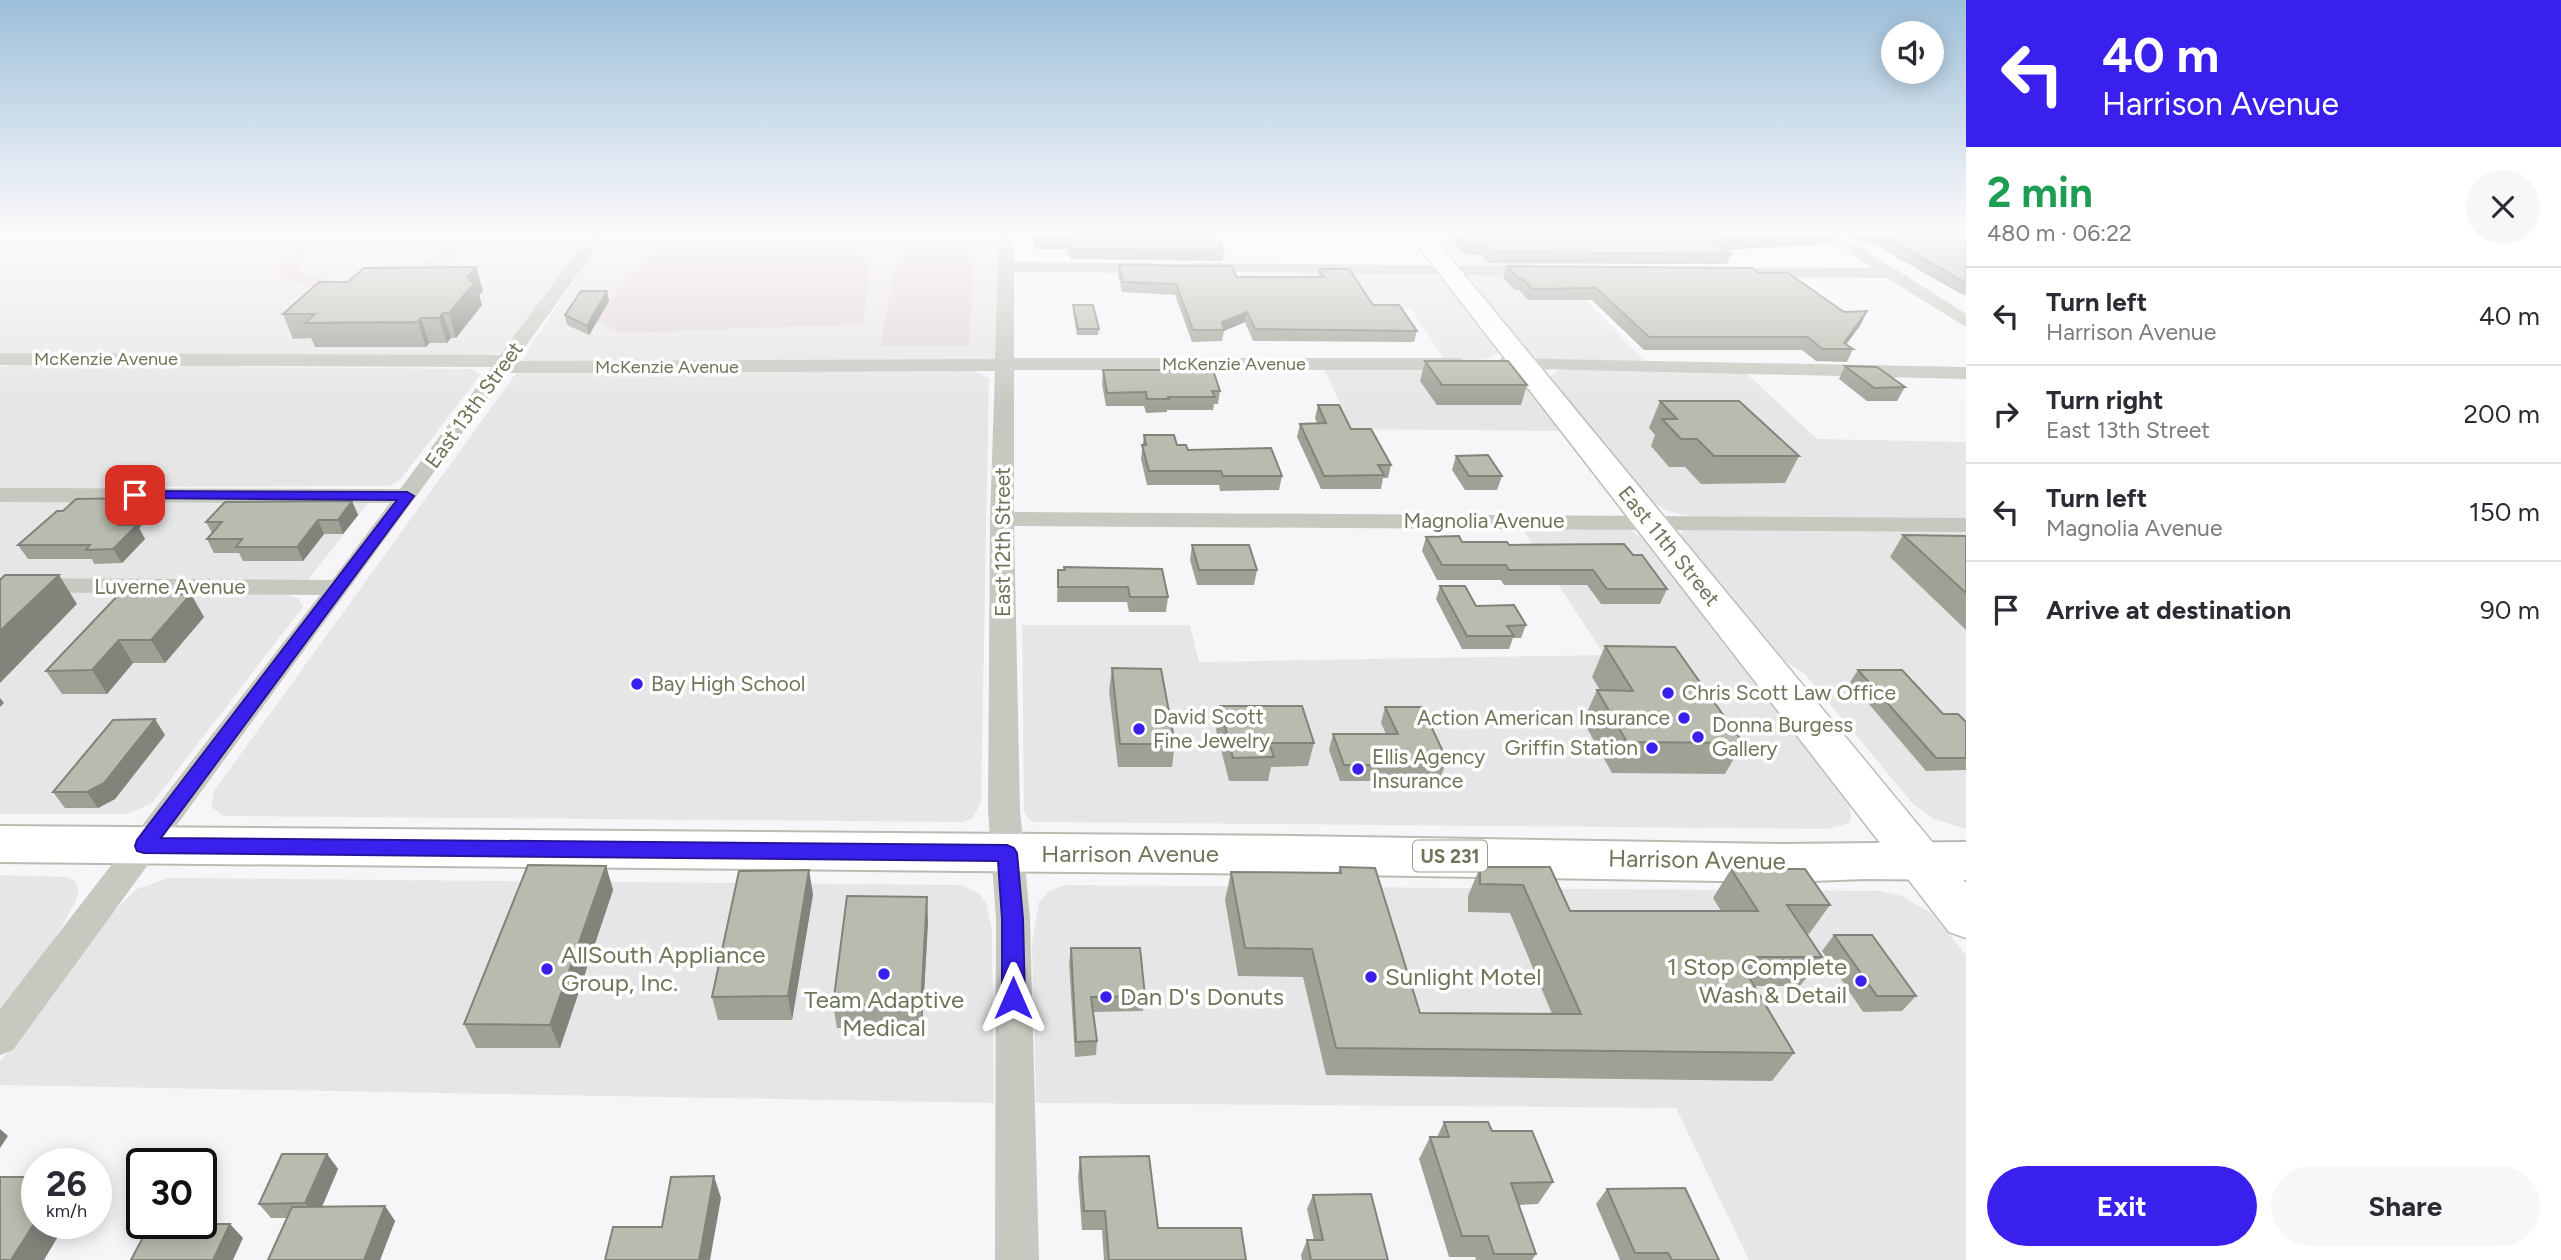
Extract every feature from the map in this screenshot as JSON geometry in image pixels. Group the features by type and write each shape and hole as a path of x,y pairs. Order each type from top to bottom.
{"main road":[{"name":"East 11th Street","path":"1465,291 1650,522 1943,860 1966,918"},
{"name":"Harrison Avenue","path":"0,844 1436,856 1785,863 1943,860"}],"street":[{"name":"East 13th Street","path":"0,1038 339,588 557,291"},
{"name":"East 12th Street","path":"1006,291 1002,519 1004,810 1013,919 1017,1260"},
{"path":"1922,291 1957,311 1966,322"},
{"name":"McKenzie Avenue","path":"0,359 979,367 1004,364 1524,364 1966,373"},
{"path":"0,495 407,496"},
{"name":"Magnolia Avenue","path":"1002,519 1966,525"},
{"name":"Luverne Avenue","path":"0,585 339,588"}],"shaded area":[{"path":"0,291 550,291 506,350 490,356 0,355"},
{"path":"568,291 1000,291 995,360 523,362 529,347"},
{"path":"617,291 867,291 863,324 626,333 597,321"},
{"path":"891,291 972,291 969,346 880,346"},
{"path":"1307,291 1451,291 1498,353 1491,358 1480,360 1445,360 1411,309 1315,308"},
{"path":"1479,291 1576,291 1647,363 1543,360 1534,357"},
{"path":"245,363 241,367 473,369 481,374 400,480 389,486 0,490 0,367 12,364"},
{"path":"1323,367 1493,367 1515,373 1560,431 1352,429"},
{"path":"1569,369 1746,373 1817,439 1966,442 1966,520 1691,516 1668,511 1654,503 1550,377 1556,371"},
{"name":"Bay High School","path":"973,371 989,378 981,802 973,818 963,822 224,816 211,807 214,791 517,372"},
{"path":"0,500 370,501 307,581 0,579"},
{"path":"1522,528 1620,529 1633,531 1643,539 1849,805 1849,823 1828,829 1032,822 1027,817 1024,811 1022,625 1190,625 1199,662 1604,655"},
{"path":"1683,530 1966,531 1966,829 1934,819 1914,805 1805,674 1781,659 1683,539 1680,533"},
{"path":"0,591 279,593 298,598 303,607 152,803 127,814 0,814"},
{"path":"0,875 67,877 75,881 79,889 76,901 52,944 0,1016"},
{"path":"169,878 961,885 978,893 986,903 992,930 994,1103 0,1085 0,1062 109,916 137,889"},
{"path":"1065,885 1880,891 1902,896 1931,913 1966,955 1966,1260 1749,1260 1676,1108 1036,1103 1032,943 1039,902 1049,891"}],"building":[{"path":"309,291 468,291 449,313 443,313 439,318 421,318 418,322 305,323 315,314 283,314"},
{"path":"581,291 607,291 587,326 565,315"},
{"path":"1179,291 1364,291 1373,305 1399,305 1417,331 1255,329 1247,312 1222,322 1224,330 1193,330"},
{"path":"1599,291 1814,291 1844,312 1867,311 1844,343 1853,349 1822,349 1808,337 1649,337"},
{"path":"1073,305 1093,305 1099,329 1078,329"},
{"path":"1425,361 1508,361 1527,385 1442,385"},
{"path":"1845,366 1877,367 1905,387 1874,388"},
{"path":"1103,370 1213,370 1220,391 1212,391 1215,397 1168,397 1169,399 1147,399 1146,392 1107,393"},
{"path":"1660,401 1739,401 1799,456 1714,456 1697,439 1681,439 1662,419 1677,419"},
{"path":"1318,405 1339,405 1351,429 1371,429 1391,465 1378,465 1384,475 1324,476 1300,424 1326,423"},
{"path":"1144,435 1174,435 1177,445 1186,445 1188,450 1271,448 1282,476 1223,476 1221,471 1149,471 1142,445 1146,445"},
{"path":"1488,455 1502,476 1469,476 1456,456"},
{"path":"147,498 119,525 137,525 113,549 86,550 90,545 18,545 57,511 63,511 76,499"},
{"path":"352,501 338,520 318,520 297,547 236,547 242,539 207,539 222,522 206,522 225,502"},
{"path":"1903,535 1966,536 1966,593"},
{"path":"1459,536 1462,542 1507,542 1509,545 1624,544 1633,555 1642,555 1667,589 1607,589 1593,570 1509,570 1506,565 1442,565 1426,537"},
{"path":"1192,545 1249,545 1257,570 1199,570"},
{"path":"1064,567 1162,569 1168,597 1130,597 1128,587 1058,587 1058,570 1065,570"},
{"path":"5,575 59,575 0,631 0,580"},
{"path":"1440,586 1465,586 1476,606 1514,605 1526,625 1507,626 1514,636 1467,636"},
{"path":"152,588 146,594 191,594 151,640 119,640 92,670 46,671 124,589"},
{"path":"1605,646 1675,647 1743,743 1627,742 1597,690 1633,691"},
{"name":"David Scott Fine Jewelry","path":"1112,668 1161,669 1175,744 1120,744"},
{"path":"1858,670 1902,670 1943,714 1958,714 1966,722 1966,758 1936,758"},
{"path":"1220,706 1302,706 1314,743 1269,743 1274,757 1233,758"},
{"path":"1385,707 1422,707 1447,760 1388,761 1390,765 1344,765 1333,734 1398,734"},
{"path":"155,719 104,783 87,792 53,792 113,720"},
{"name":"AllSouth Appliance Group, Inc.","path":"528,865 606,866 550,1025 464,1024"},
{"path":"1340,867 1375,868 1420,1013 1581,1014 1523,885 1480,884 1480,867 1550,867 1570,911 1758,911 1731,869 1805,869 1830,905 1787,905 1822,957 1757,957 1759,961 1740,962 1794,1053 1336,1048 1312,949 1245,948 1231,872 1341,873"},
{"path":"809,870 788,996 712,997 739,871"},
{"name":"Team Adaptive Medical","path":"847,896 927,897 921,1005 833,1005"},
{"path":"1834,935 1872,935 1916,996 1877,996"},
{"path":"1071,948 1140,948 1145,996 1091,997 1097,1041 1076,1042"},
{"path":"1444,1122 1488,1122 1492,1131 1532,1131 1553,1182 1511,1183 1536,1254 1494,1254 1488,1236 1462,1236 1430,1137 1449,1137"},
{"path":"282,1154 327,1154 305,1203 259,1204"},
{"path":"1149,1156 1158,1228 1241,1228 1246,1260 1109,1260 1105,1211 1084,1211 1080,1157"},
{"path":"714,1176 699,1260 605,1260 613,1227 662,1227 671,1177"},
{"path":"0,1177 21,1177 21,1239 24,1239 11,1260 0,1260"},
{"path":"1685,1188 1719,1260 1672,1260 1668,1253 1635,1253 1607,1189"},
{"path":"1371,1194 1388,1260 1311,1260 1307,1240 1323,1240 1313,1195"},
{"path":"385,1206 364,1260 268,1260 292,1207"},
{"path":"217,1224 230,1224 213,1260 131,1260 142,1239 217,1239"}],"place":[{"name":"Bay High School","path":"637,684"},
{"name":"Chris Scott Law Office","path":"1668,693"},
{"name":"Action American Insurance","path":"1684,718"},
{"name":"David Scott Fine Jewelry","path":"1139,729"},
{"name":"Donna Burgess Gallery","path":"1698,737"},
{"name":"Griffin Station","path":"1652,748"},
{"name":"Ellis Agency Insurance","path":"1358,769"},
{"name":"AllSouth Appliance Group, Inc.","path":"547,969"},
{"name":"Team Adaptive Medical","path":"884,974"},
{"name":"Sunlight Motel","path":"1371,977"},
{"name":"1 Stop Complete Wash & Detail","path":"1861,981"},
{"name":"Dan D's Donuts","path":"1106,997"}],"route":[{"path":"135,495 407,496 179,803 144,846 1007,853 1013,919 1013,998"}]}
